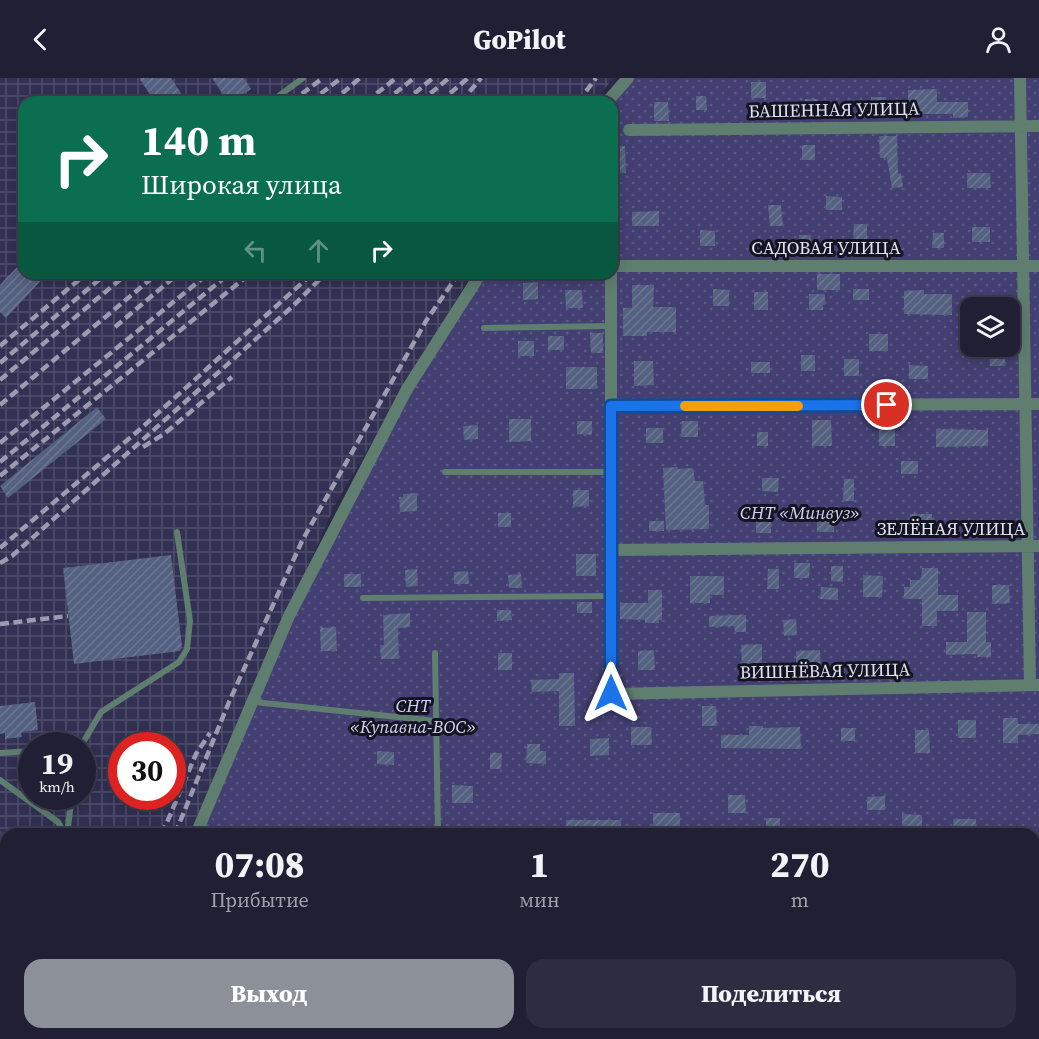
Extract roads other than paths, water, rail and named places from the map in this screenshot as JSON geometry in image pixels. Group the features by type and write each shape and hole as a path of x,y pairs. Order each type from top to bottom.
{"street":[{"path":"612,96 628,78"},
{"path":"1020,78 1025,405 1033,546 1034,685"},
{"name":"БАШЕННАЯ УЛИЦА","path":"629,130 1039,126"},
{"name":"САДОВАЯ УЛИЦА","path":"618,266 1039,266"},
{"path":"199,828 289,616 407,389 477,279"},
{"path":"611,279 611,596"},
{"path":"611,406 1039,404"},
{"name":"ЗЕЛЁНАЯ УЛИЦА","path":"611,550 1033,546"},
{"name":"ВИШНЁВАЯ УЛИЦА","path":"611,596 611,693 1034,685"}],"lane":[{"path":"280,94 303,78"},
{"path":"484,328 611,326"},
{"path":"445,472 611,472"},
{"path":"89,732 101,712 179,662 187,649 190,621 177,532"},
{"path":"363,598 611,596"},
{"path":"435,653 438,828"},
{"path":"252,702 436,721"},
{"path":"0,753 18,752"},
{"path":"0,780 57,822 62,828"},
{"path":"67,828 70,810"}],"railway":[{"path":"299,96 323,78"},
{"path":"318,96 341,78"},
{"path":"339,96 360,78"},
{"path":"374,96 396,78"},
{"path":"392,96 414,78"},
{"path":"411,96 433,78"},
{"path":"427,96 449,78"},
{"path":"447,96 468,78"},
{"path":"466,96 481,78"},
{"path":"582,96 596,78"},
{"path":"0,346 80,279"},
{"path":"0,363 100,279"},
{"path":"0,380 121,279"},
{"path":"0,405 151,279"},
{"path":"115,327 172,279"},
{"path":"0,443 202,279"},
{"path":"0,462 223,279"},
{"path":"0,476 244,279"},
{"path":"0,548 138,431 306,279"},
{"path":"0,563 12,556 293,306 320,279"},
{"path":"177,828 229,702 302,541 426,321 455,279"},
{"path":"143,447 164,434 232,377"},
{"path":"0,624 68,616"},
{"path":"165,828 196,754 210,733"}],"park label":[{"name":"СНТ «Минвуз»","path":"800,513"},
{"name":"СНТ «Купавна-ВОС»","path":"413,716"}]}
